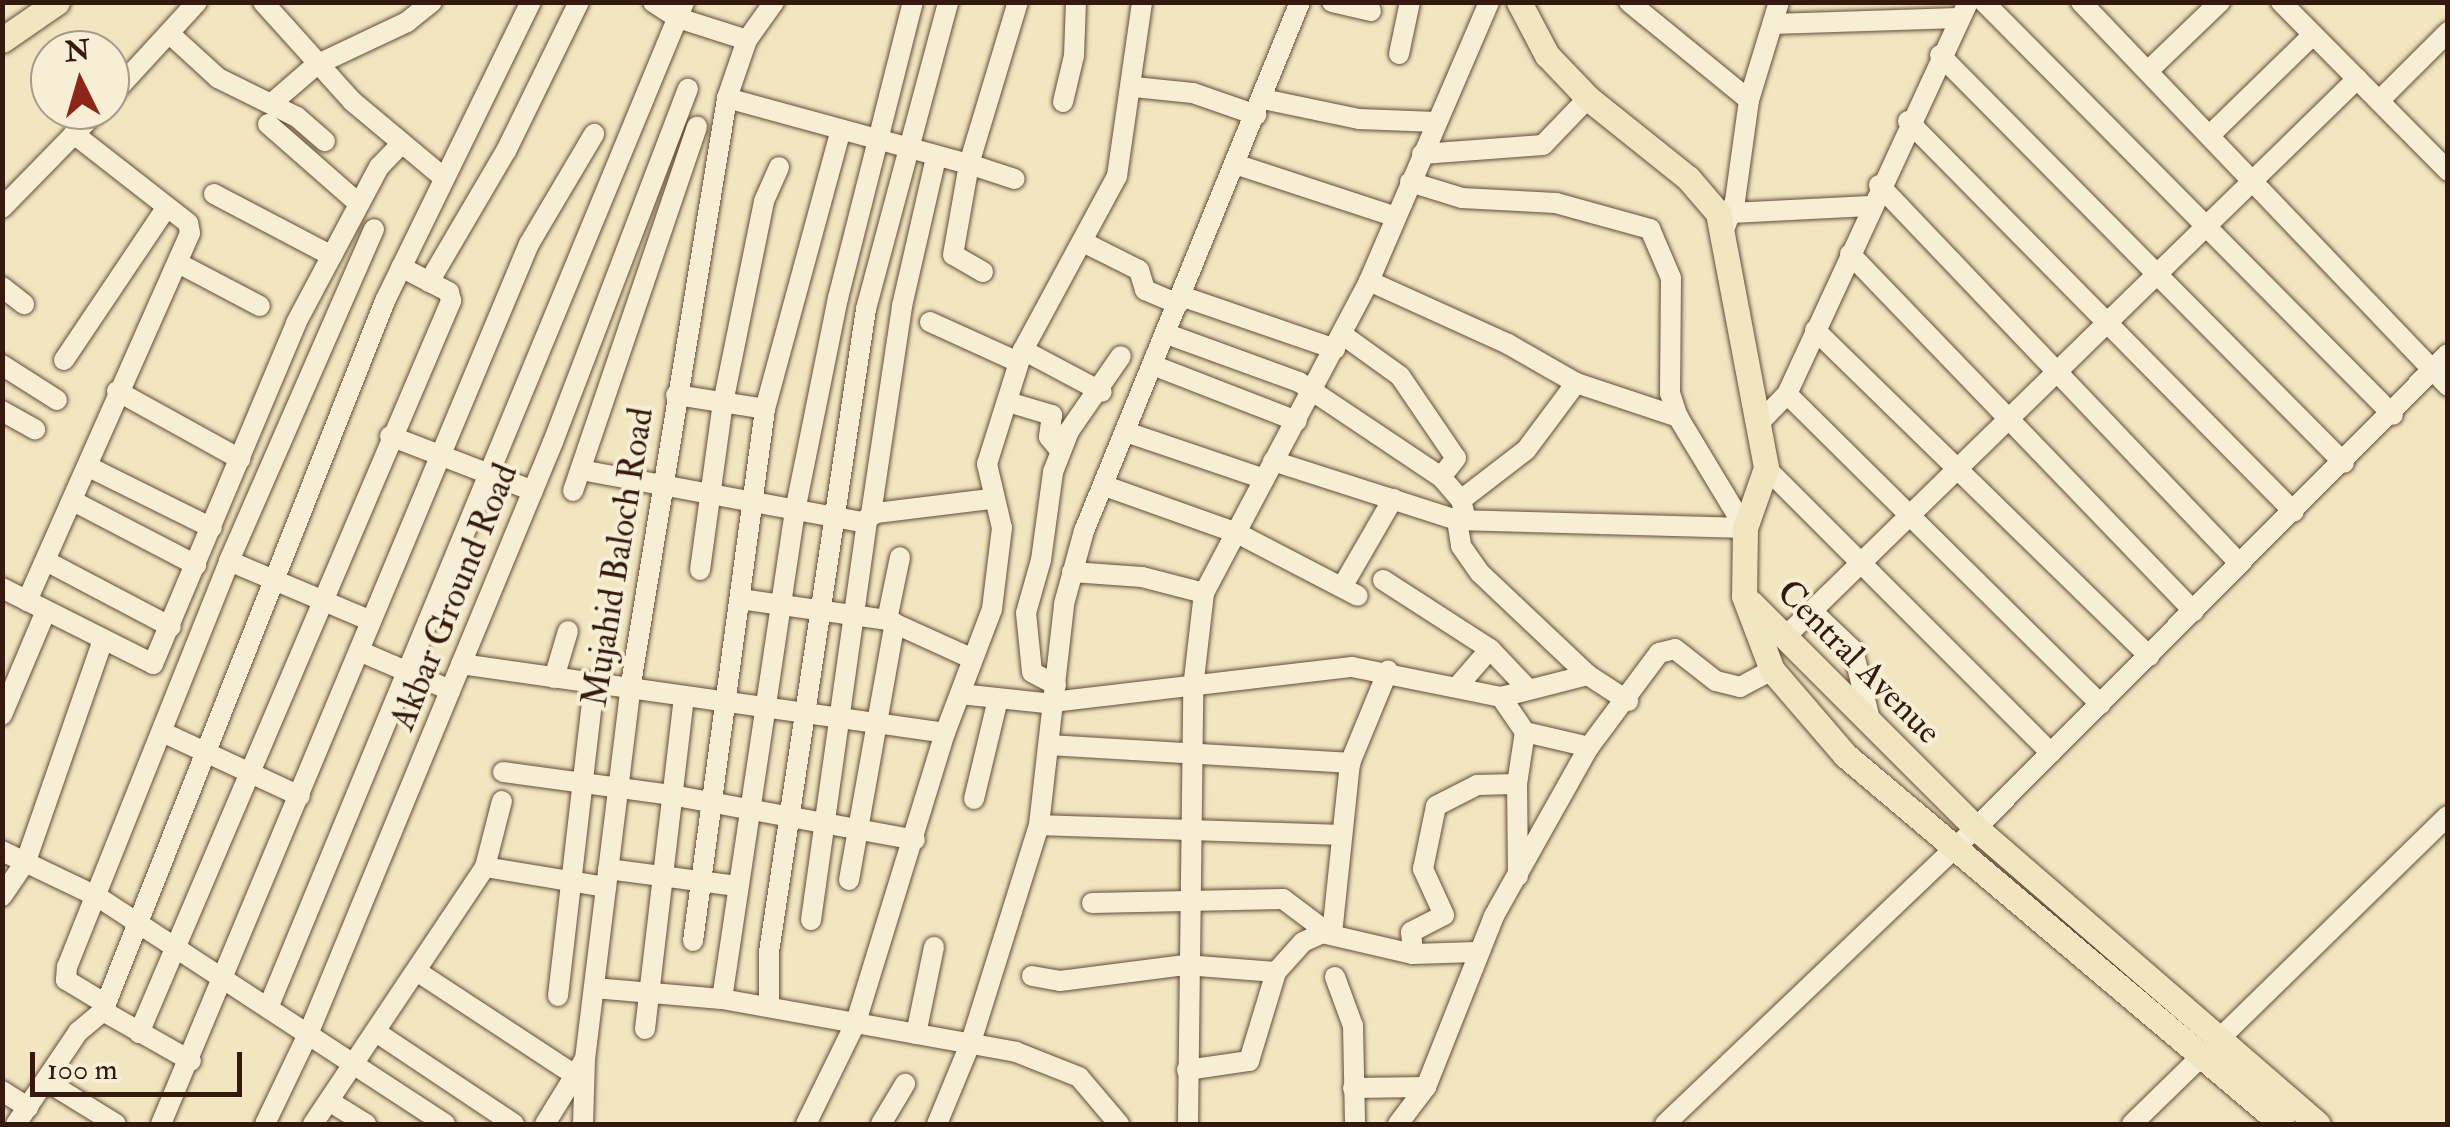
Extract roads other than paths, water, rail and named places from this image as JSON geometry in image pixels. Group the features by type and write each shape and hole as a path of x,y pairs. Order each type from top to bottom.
{"main road":[{"path":"2,40 29,10 57,2"},
{"path":"1519,2 1547,55 1588,98 1688,178 1727,224 1766,468 1745,528 1744,596"},
{"name":"Central Avenue","path":"1744,596 1976,828 2208,1048 2282,1124"},
{"name":"Central Avenue","path":"1744,596 1772,670 1845,755 1954,847 2208,1048 2318,1124"}],"street":[{"path":"130,76 197,2"},
{"path":"263,2 316,65 400,145 444,178"},
{"path":"270,114 316,65 406,22 432,2"},
{"path":"2,1091 22,1116 78,1032 104,1008 210,752 401,268 532,2"},
{"path":"430,282 506,152 579,2"},
{"path":"653,2 681,10 747,40"},
{"name":"Mujahid Baloch Road","path":"545,1124 580,1067 594,988 630,690 727,98 747,40 774,2"},
{"path":"722,998 795,511 838,298 913,2"},
{"path":"769,1006 770,952 831,519 866,309 948,2"},
{"path":"982,272 953,255 969,164 1018,2"},
{"path":"1063,102 1074,56 1076,2"},
{"path":"806,1124 856,1022 915,840 945,732 1002,567 1002,528 990,498 986,464 1021,356 1116,176 1134,87 1142,2"},
{"path":"937,1124 971,1042 1038,825 1072,572 1300,2"},
{"path":"1332,2 1370,12"},
{"path":"1399,54 1410,2"},
{"path":"1188,1124 1186,965 1193,688 1204,593 1314,392 1369,281 1490,2"},
{"path":"1630,2 1750,100"},
{"path":"1779,2 1750,100 1727,224 1870,206"},
{"path":"1984,2 2393,415"},
{"path":"2148,71 2220,2"},
{"path":"2281,2 2448,170"},
{"path":"2085,4 2448,386"},
{"path":"268,1008 681,10"},
{"path":"1775,24 1963,10"},
{"path":"1758,423 1787,394 1908,121 1963,10"},
{"path":"2379,101 2448,32"},
{"path":"171,34 218,78 270,114 325,142"},
{"path":"2210,134 2313,35"},
{"path":"1940,55 2344,463"},
{"path":"1784,638 2256,183 2357,79"},
{"path":"1134,87 1359,119 1436,122"},
{"name":"Akbar Ground Road","path":"264,1124 309,1032 532,491 688,88"},
{"path":"727,98 1015,179"},
{"path":"1422,154 1543,145 1588,98"},
{"path":"270,114 360,204"},
{"path":"1908,121 2294,512"},
{"path":"573,491 697,127"},
{"path":"2,208 78,130"},
{"path":"692,942 715,802 765,409 840,132"},
{"path":"2,715 46,560 118,391 180,264 190,228 74,134"},
{"path":"161,1124 530,244 594,134"},
{"path":"2,588 102,643 154,664 296,323 360,204 400,145"},
{"path":"811,920 902,306 936,158"},
{"path":"1235,164 1396,216"},
{"path":"700,570 724,403 764,201 779,167"},
{"path":"1410,182 1462,198 1556,203 1650,229 1671,278 1670,393 1678,416 1745,528"},
{"path":"1879,185 2240,564"},
{"path":"214,194 332,256"},
{"path":"64,360 166,207"},
{"path":"190,1061 139,1034 65,974 229,561 374,229"},
{"path":"1084,243 1139,270 1145,290 1339,342 1400,376 1456,458 1441,478"},
{"path":"1850,254 2194,611"},
{"path":"180,264 260,306"},
{"path":"139,1034 178,954 390,436 451,301 449,292 401,268"},
{"path":"1369,281 1508,344 1576,383 1678,416"},
{"path":"2,287 24,304"},
{"path":"930,322 1102,392"},
{"path":"1815,330 2149,656"},
{"path":"1166,334 1314,392 1441,478 1461,513 1461,546 1480,573 1588,675 1628,701"},
{"path":"1665,1124 1976,828 2393,415 2448,354"},
{"path":"1056,692 1032,672 1026,614 1060,450 1102,392 1121,356"},
{"path":"2,365 58,400"},
{"path":"1154,366 1297,421"},
{"path":"1461,513 1526,450 1576,383"},
{"path":"118,391 240,459"},
{"path":"676,394 765,409"},
{"path":"1787,394 2100,704"},
{"path":"1008,402 1052,415 1049,437 1060,450"},
{"path":"6,420 35,429"},
{"path":"1129,433 1269,470 1461,513 1745,528"},
{"path":"390,436 532,491"},
{"path":"88,468 212,528"},
{"path":"1766,468 2052,753"},
{"path":"581,470 831,519 990,498"},
{"path":"1105,486 1236,534 1350,592 1392,499"},
{"path":"73,502 196,565"},
{"path":"849,880 860,830 900,556"},
{"path":"46,560 171,627"},
{"path":"229,561 372,621"},
{"path":"1072,572 1142,578 1204,593"},
{"path":"1382,580 1490,649 1527,688"},
{"path":"740,599 780,602 891,622 973,659"},
{"path":"1812,611 1853,650 1871,724"},
{"path":"554,678 568,631"},
{"path":"2,896 26,861 102,643"},
{"path":"1457,687 1490,649"},
{"path":"1398,1124 1426,1087 1476,952 1589,748 1628,701 1659,653 1674,649 1716,681 1740,687 1772,670"},
{"path":"359,652 450,690"},
{"path":"461,664 945,732"},
{"path":"960,694 998,699 1056,692 1193,688 1318,667 1388,671 1501,697 1588,675"},
{"path":"1330,933 1350,763 1388,671"},
{"path":"558,996 568,881 594,684"},
{"path":"1501,697 1526,732 1589,748"},
{"path":"645,1029 684,698"},
{"path":"974,799 998,699"},
{"path":"162,732 300,796"},
{"path":"1518,878 1517,784 1526,732"},
{"path":"1050,745 1350,763"},
{"path":"503,772 715,802 915,840"},
{"path":"1413,954 1411,932 1444,915 1423,869 1436,806 1477,785 1517,784"},
{"path":"313,1124 485,868 502,801"},
{"path":"2132,1124 2448,816"},
{"path":"1038,825 1080,830 1190,826 1341,835"},
{"path":"2,851 98,897 178,954 309,1032 446,1124"},
{"path":"485,868 568,881 662,872 737,886"},
{"path":"1092,902 1188,896 1290,900 1330,933 1413,954 1476,952"},
{"path":"1187,1070 1249,1062 1276,972 1303,942 1330,933"},
{"path":"916,1034 934,947"},
{"path":"1032,976 1060,981 1186,965 1276,972"},
{"path":"418,972 580,1067 583,1124"},
{"path":"1335,977 1353,1026 1355,1124"},
{"path":"594,988 722,998 971,1042 1079,1077 1119,1124"},
{"path":"376,1032 514,1124"},
{"path":"46,1080 116,1124"},
{"path":"880,1124 905,1084"},
{"path":"1353,1088 1426,1087"},
{"path":"329,1101 366,1124"}]}
